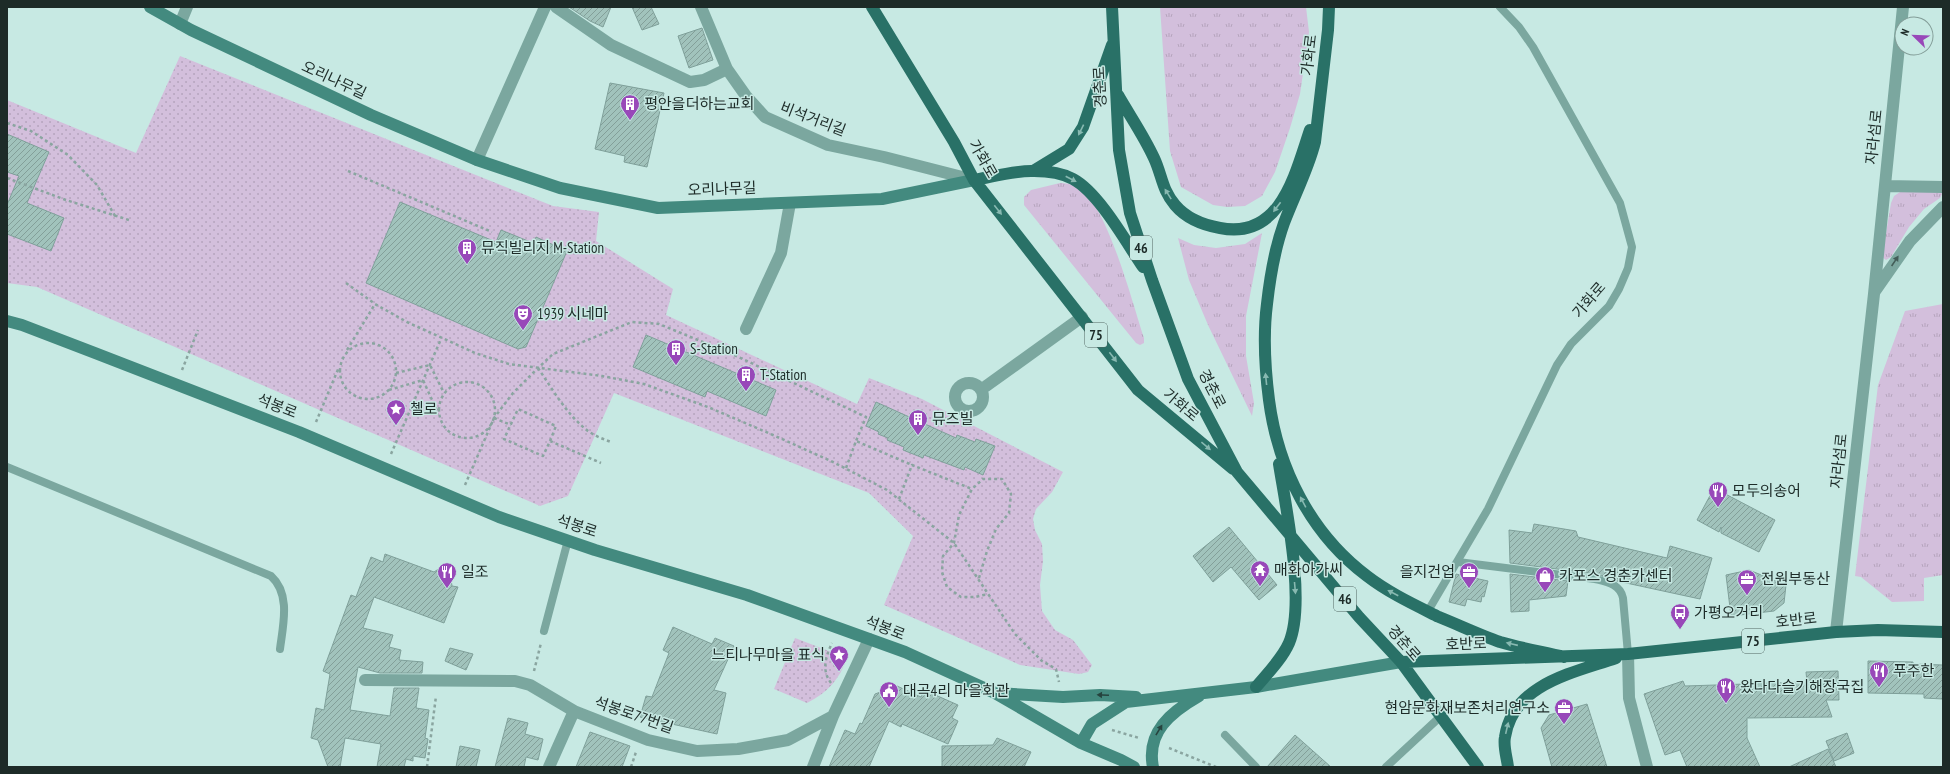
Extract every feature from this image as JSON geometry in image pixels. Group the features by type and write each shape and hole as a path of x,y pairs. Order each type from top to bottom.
{"main road":[{"name":"오리나무길","path":"150,7 180,24 371,115 477,160 560,188 658,208 882,199 974,180"},
{"name":"가화로","path":"872,7 954,142 974,180 1082,316 1138,390 1237,472"},
{"name":"경춘로","path":"1112,7 1119,150 1129,205 1152,280 1188,379 1237,472 1359,617 1401,662 1477,766"},
{"name":"가화로","path":"1319,107 1328,30 1329,7"},
{"path":"1033,171 1069,149 1078,136 1084,126 1113,41"},
{"path":"1116,92 1155,159 1161,183 1175,206 1201,223 1228,230 1244,229 1256,225 1266,220 1275,211 1292,181 1319,107"},
{"path":"1256,687 1275,664 1288,644 1295,624 1295,594 1290,535 1266,375 1266,305 1277,248 1284,224 1311,158 1315,142 1319,107"},
{"path":"974,180 1033,171 1061,174 1074,180 1084,187 1105,211 1152,280"},
{"name":"석봉로","path":"7,321 176,384 310,437 498,517 747,595 905,652 995,693 1081,743 1134,767"},
{"path":"1276,441 1290,477 1309,514 1337,550 1378,583 1428,611 1500,642 1564,656"},
{"name":"호반로","path":"1401,662 1628,654 1836,632 1878,630 1943,632"},
{"path":"1508,767 1505,738 1508,722 1517,707 1532,692 1550,681 1628,654"},
{"path":"1081,743 1092,724 1126,702 1256,687 1401,662"},
{"path":"995,693 1063,697 1100,695 1156,699"},
{"path":"1152,767 1150,754 1152,741 1161,725 1190,701 1204,693"}],"street":[{"path":"180,24 187,7"},
{"path":"477,160 545,7"},
{"path":"556,7 611,45 690,82 700,82 727,69"},
{"name":"비석거리길","path":"701,7 727,69 761,114 770,120 828,145 884,157 974,180"},
{"name":"자라섬로","path":"1836,632 1874,294 1903,7"},
{"path":"1885,186 1943,187"},
{"path":"746,330 781,253 790,203"},
{"name":"자라섬로","path":"1874,294 1910,241 1943,207"},
{"path":"982,389 1082,316"},
{"path":"813,767 833,716 869,639"},
{"path":"1628,654 1629,698 1647,767"},
{"path":"365,680 516,681 530,685 574,711"},
{"name":"석봉로77번길","path":"549,767 574,711 648,740 697,751 738,749 788,740 833,716"}],"lane":[{"name":"가화로","path":"1428,611 1488,509 1558,365 1571,344 1609,306 1619,289 1628,268 1632,247 1620,203 1533,47 1519,27 1500,7"},
{"path":"7,467 271,576 278,582 284,605 280,649"},
{"path":"544,631 568,540"},
{"path":"1458,562 1595,579 1617,587 1622,591 1628,654"},
{"path":"1386,767 1440,716"},
{"path":"1225,735 1256,767"}],"path":[{"path":"7,123 31,131 68,155 96,185 116,216"},
{"path":"348,171 492,232"},
{"path":"7,178 66,200 129,220"},
{"path":"346,283 375,304 441,339 475,353 509,364 602,376 644,384 708,407 846,468 887,490 954,543 1015,634 1042,661 1056,670 1063,697"},
{"path":"310,437 340,364 375,304"},
{"path":"423,380 442,424 448,431 456,436 465,438 474,437 483,433 490,427 494,418 513,393 553,354 632,322 659,324 732,354 866,417 846,468"},
{"path":"176,384 198,330"},
{"path":"384,469 441,339"},
{"path":"340,364 339,374 342,383 354,396 363,399 372,399 381,396 394,382 396,374 395,364 391,355 385,348 368,342 358,344 350,349 344,356"},
{"path":"396,374 430,365"},
{"path":"430,365 444,393"},
{"path":"538,368 557,396 578,422 589,432 611,442"},
{"path":"388,390 423,380"},
{"path":"439,415 439,406 444,393 455,384 464,381 473,382 482,386 489,392 494,400 494,418 458,500"},
{"path":"518,409 556,426 550,441 543,456 504,440 518,409"},
{"path":"494,418 511,425"},
{"path":"550,441 601,463"},
{"path":"856,441 972,489"},
{"path":"899,499 912,465"},
{"path":"978,579 996,529 1009,513 1011,494 1002,479 983,479 972,489 959,515 954,543 943,556 942,572 947,587 961,597 975,597 988,594"},
{"path":"839,628 827,655 825,669 829,681 844,693"},
{"path":"530,685 544,631"},
{"path":"427,767 438,681"}],"green space":[{"path":"1160,7 1306,7 1309,32 1300,94 1290,128 1275,172 1262,196 1245,206 1227,207 1213,205 1181,187 1170,151"},
{"path":"180,56 553,206 599,212 596,241 673,289 666,315 857,404 869,378 922,399 1063,472 1052,492 1036,509 1033,519 1035,530 1042,544 1043,561 1040,585 1042,611 1055,630 1073,640 1092,665 1088,672 1079,674 1020,665 884,605 913,536 869,493 614,393 568,496 540,506 37,287 7,283 7,100 136,153"},
{"path":"1060,183 1071,184 1081,189 1091,200 1101,216 1110,236 1126,281 1144,338 1144,343 1140,345 1136,343 1024,205 1024,197 1031,190"},
{"path":"1903,190 1941,192 1942,194 1940,198 1924,209 1909,227 1891,257 1886,260 1882,257 1891,203 1894,196"},
{"path":"1262,233 1246,316 1246,356 1254,403 1252,416 1208,325 1189,280 1178,238 1194,245 1216,248 1245,244"},
{"path":"1943,304 1943,575 1924,578 1924,601 1892,602 1861,577 1855,576 1878,385 1905,311"},
{"path":"795,638 847,658 841,672 832,685 821,695 807,703 774,689"}],"building":[{"path":"569,7 611,7 603,27 590,21"},
{"path":"632,7 651,7 659,24 642,30"},
{"path":"702,28 713,60 689,68 678,36"},
{"name":"평안을더하는교회","path":"610,83 664,93 647,167 624,162 625,156 595,149"},
{"path":"7,134 49,152 27,203 64,218 51,251 7,234 7,205 19,176 7,172"},
{"name":"뮤직빌리지 M-Station","path":"400,202 496,242 501,230 533,243 536,237 567,251 526,347 518,349 366,283"},
{"name":"S-Station","path":"646,335 776,390 766,416 707,391 705,397 633,367"},
{"name":"뮤즈빌","path":"876,402 956,438 957,435 975,442 976,439 995,446 983,475 965,467 964,470 924,455 923,458 903,450 904,447 887,440 888,438 878,434 879,432 866,426"},
{"path":"1714,488 1775,520 1759,552 1721,533 1721,527 1719,532 1697,520"},
{"path":"1534,524 1576,531 1578,537 1667,558 1670,546 1712,558 1700,599 1617,581 1596,574 1510,563 1509,530 1532,533"},
{"path":"1229,527 1277,585 1259,600 1231,567 1213,582 1193,556"},
{"path":"385,554 434,572 440,568 445,569 450,573 452,586 458,587 444,623 374,597 363,628 393,635 389,647 401,650 399,660 423,662 422,673 380,673 358,667 350,710 390,716 394,688 419,688 416,708 429,710 425,738 428,739 425,758 413,756 413,761 406,759 404,767 377,767 381,744 345,738 340,767 328,767 318,740 311,738 316,708 324,710 330,674 323,671 351,595 356,597 371,557 383,562"},
{"path":"1749,570 1786,585 1784,603 1774,611 1731,616 1726,575"},
{"path":"1456,574 1488,581 1484,597 1482,596 1481,602 1467,599 1465,606 1449,602"},
{"path":"1510,574 1568,581 1566,596 1529,600 1529,611 1511,612"},
{"path":"673,627 712,644 715,638 734,646 714,690 726,693 717,734 640,717 646,696 652,697 669,653 663,650"},
{"path":"450,648 473,654 466,670 445,661"},
{"path":"1868,661 1913,662 1913,664 1943,665 1943,699 1924,698 1924,694 1868,693"},
{"path":"1838,671 1839,700 1826,700 1832,717 1747,718 1747,738 1760,767 1687,767 1680,750 1665,755 1644,694 1683,681 1685,686 1807,682 1806,672"},
{"path":"897,686 921,697 924,690 958,705 952,718 958,721 948,744 902,724 901,727 889,721 869,767 829,767 845,730 855,734 860,723 862,724 875,694"},
{"path":"1587,704 1607,767 1552,767 1541,728 1549,715"},
{"path":"508,718 528,723 525,734 543,739 538,760 526,757 524,767 495,767"},
{"path":"590,732 630,746 622,767 576,767"},
{"path":"1847,733 1854,753 1834,761 1826,741"},
{"path":"1295,735 1331,767 1267,767"},
{"path":"997,738 1031,752 1024,767 942,767 942,746 993,745"},
{"path":"460,746 480,750 476,767 456,767"},
{"path":"1828,749 1836,767 1789,767"}],"place":[{"name":"평안을더하는교회","path":"630,121"},
{"name":"뮤직빌리지 M-Station","path":"467,265"},
{"name":"1939 시네마","path":"523,331"},
{"name":"S-Station","path":"676,366"},
{"name":"T-Station","path":"746,392"},
{"name":"첼로","path":"396,426"},
{"name":"뮤즈빌","path":"918,436"},
{"name":"모두의송어","path":"1718,508"},
{"name":"매화아가씨","path":"1260,587"},
{"name":"일조","path":"447,589"},
{"name":"을지건업","path":"1469,589"},
{"name":"카포스 경춘카센터","path":"1545,593"},
{"name":"전원부동산","path":"1747,596"},
{"name":"가평오거리","path":"1680,630"},
{"name":"느티나무마을 표식","path":"839,672"},
{"name":"푸주한","path":"1879,688"},
{"name":"왔다다슬기해장국집","path":"1726,704"},
{"name":"대곡4리 마을회관","path":"889,708"},
{"name":"현암문화재보존처리연구소","path":"1564,725"}]}
